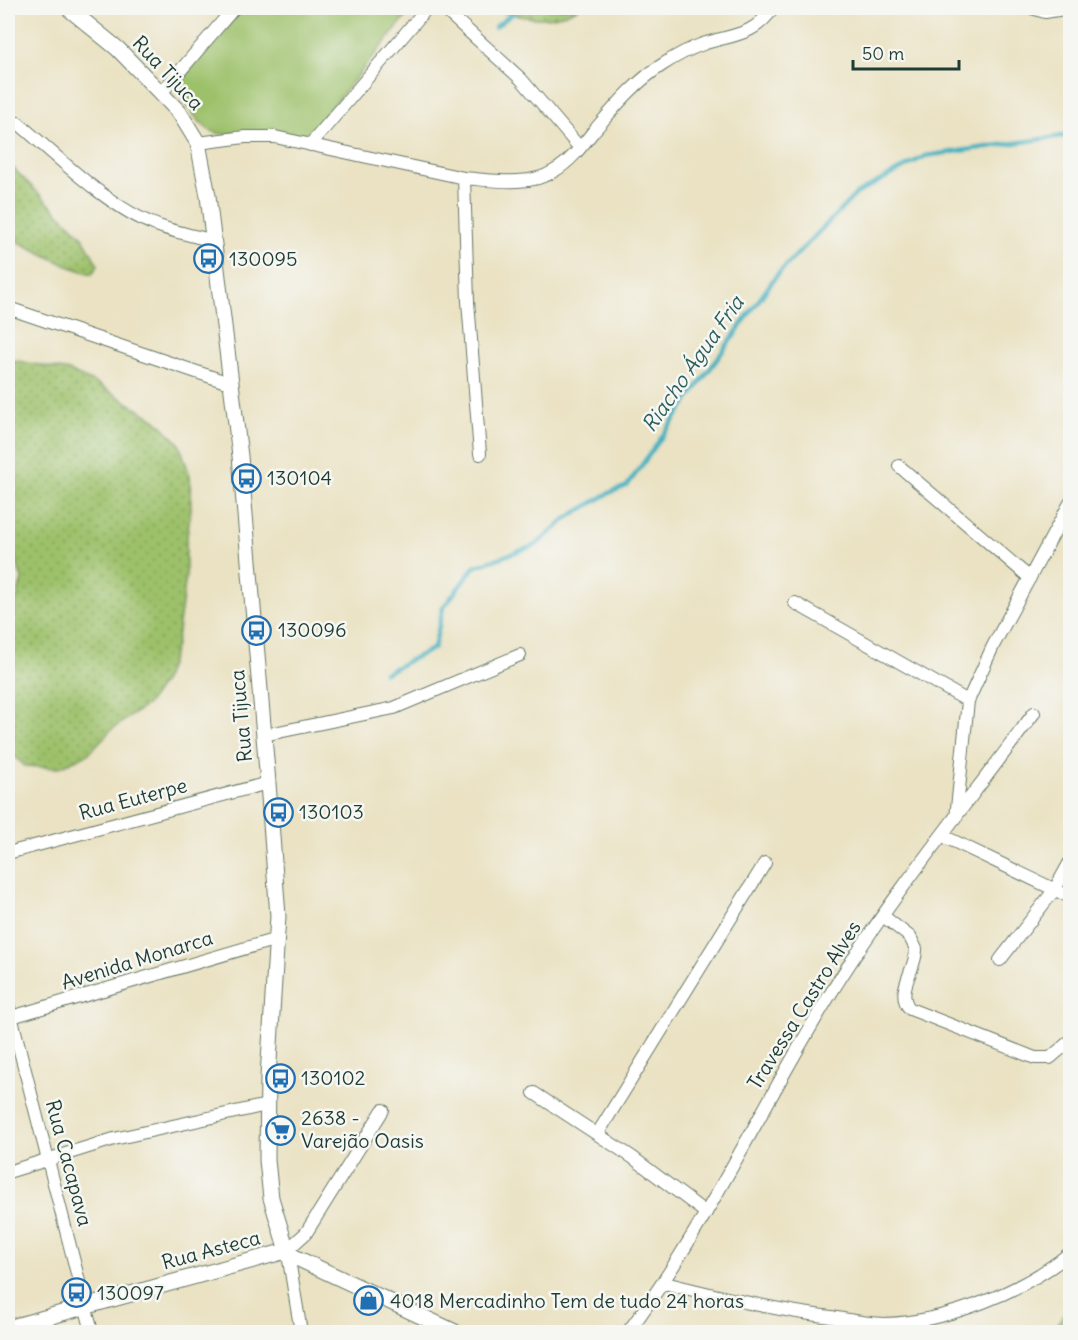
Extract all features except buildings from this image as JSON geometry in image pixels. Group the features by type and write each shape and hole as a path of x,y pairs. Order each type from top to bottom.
{"street":[{"name":"Rua Tijuca","path":"69,8 118,50 162,93 179,112 198,143 214,241 232,384 268,783 278,916 267,1105 267,1160 271,1198 287,1253"},
{"path":"162,93 234,8"},
{"path":"310,145 427,8"},
{"path":"444,8 521,79 580,148"},
{"path":"198,143 245,137 275,137 464,178 495,180 534,178 553,172 580,148 626,93 661,66 702,44 752,30 773,8"},
{"path":"1032,8 1045,12 1071,8"},
{"path":"18,123 93,186 140,218 155,225 214,241"},
{"path":"464,178 469,307 480,454"},
{"path":"8,308 232,384"},
{"path":"898,466 1030,578"},
{"path":"956,819 968,701 993,646 1069,509"},
{"path":"795,603 968,701"},
{"path":"264,735 394,708 520,655"},
{"name":"Travessa Castro Alves","path":"628,1332 665,1283 832,991 883,916 1034,713"},
{"name":"Rua Euterpe","path":"8,853 268,783"},
{"path":"943,836 1071,897"},
{"path":"1000,960 1055,889 1071,862"},
{"path":"598,1133 765,863"},
{"path":"883,916 910,937 916,949 904,1000 910,1009 1035,1058 1050,1058 1071,1041"},
{"name":"Avenida Monarca","path":"9,1017 277,939"},
{"name":"Rua Cacapava","path":"8,1004 9,1017 92,1332"},
{"path":"534,1093 598,1133 706,1214"},
{"path":"8,1172 48,1158 162,1127 267,1105"},
{"path":"287,1253 306,1233 383,1110"},
{"path":"665,1283 768,1309 885,1324 930,1318 1008,1293 1047,1272 1071,1252"},
{"path":"287,1253 300,1332"},
{"path":"287,1253 455,1332"},
{"name":"Rua Asteca","path":"8,1328 84,1305 287,1253"}],"green space":[{"path":"243,8 413,8 311,133 288,136 271,132 215,133 200,122 183,99 181,88 183,78"},
{"path":"502,8 579,8 560,16 542,18 523,17 503,12"},
{"path":"8,163 82,236 98,265 92,274 70,267 8,237"},
{"path":"8,359 69,371 99,385 156,420 179,443 190,476 191,509 186,543 186,576 176,645 166,677 148,704 111,730 88,754 58,768 25,766 8,750 8,632 22,579 12,548 8,547"},
{"path":"1070,1307 1070,1332 1050,1332"}],"waterway":[{"path":"495,27 520,8"},
{"name":"Riacho Água Fria","path":"385,673 434,648 443,608 474,567 536,545 567,518 609,493 627,486 776,276 856,194 925,156 1070,135"}],"place":[{"name":"130095","path":"208,259"},
{"name":"130104","path":"246,478"},
{"name":"130096","path":"257,630"},
{"name":"130103","path":"278,812"},
{"name":"130102","path":"280,1078"},
{"name":"2638 - Varejão Oasis","path":"280,1130"},
{"name":"130097","path":"76,1293"},
{"name":"4018 Mercadinho Tem de tudo 24 horas","path":"369,1301"}]}
